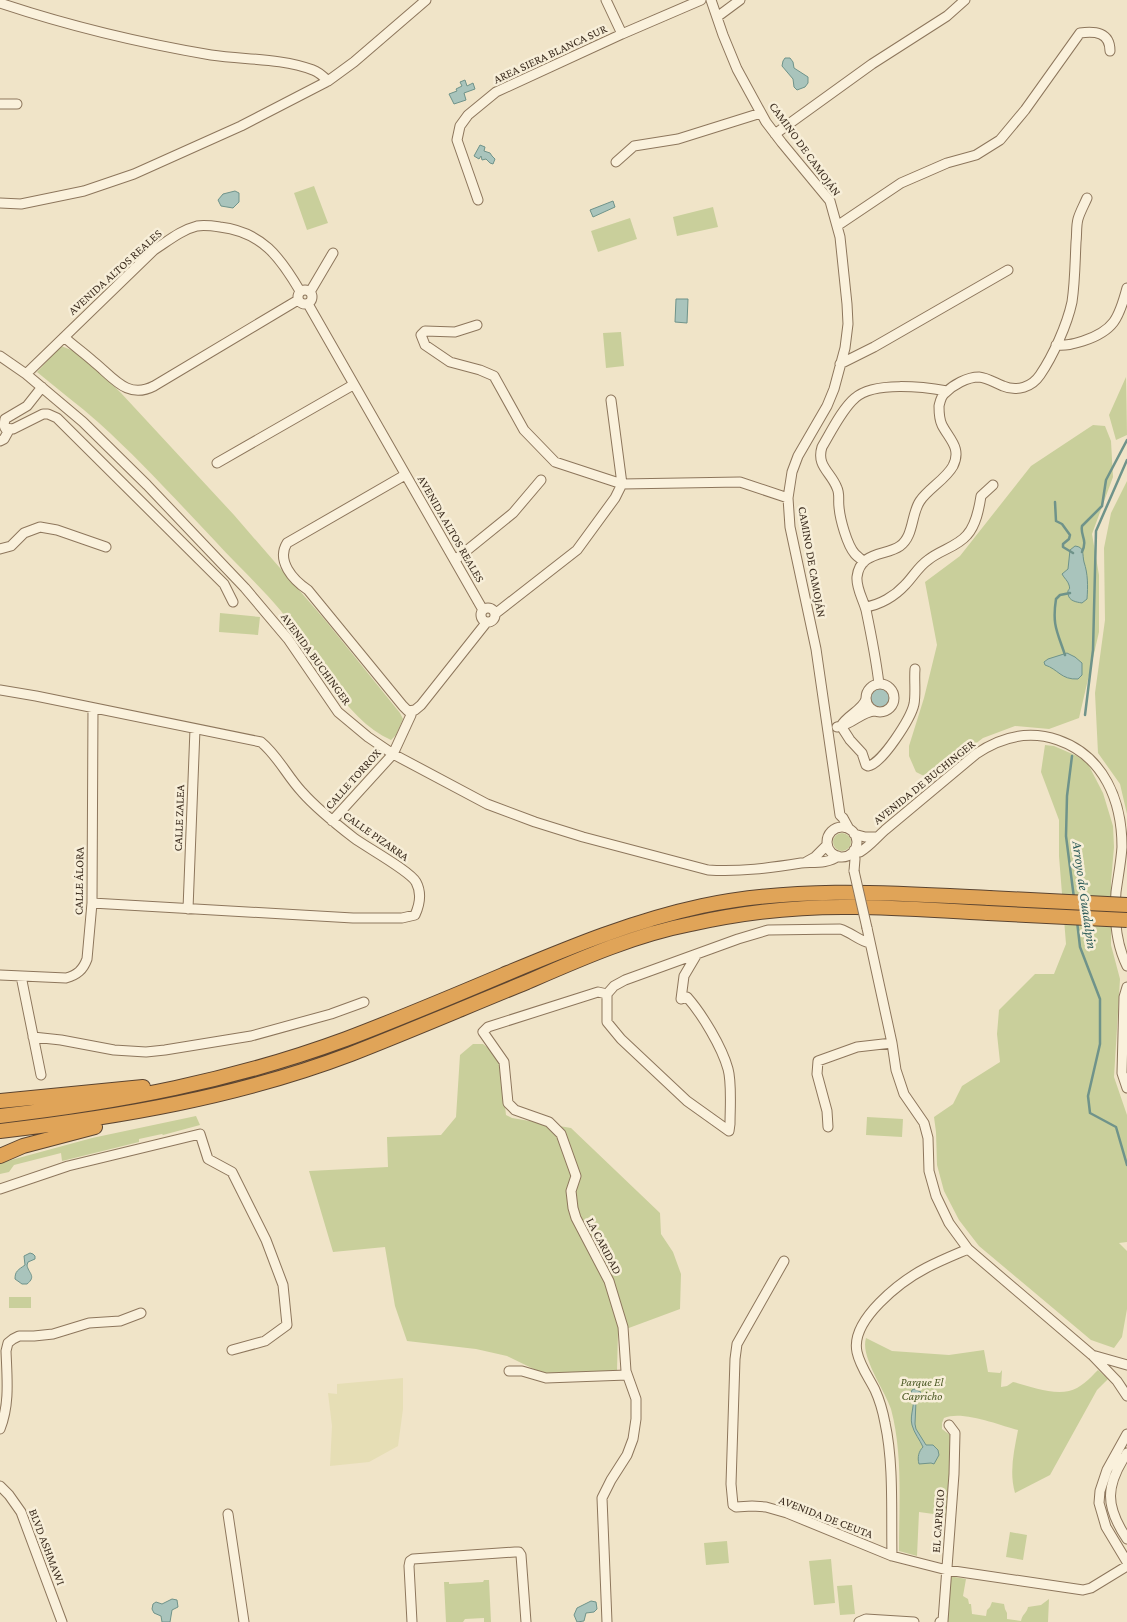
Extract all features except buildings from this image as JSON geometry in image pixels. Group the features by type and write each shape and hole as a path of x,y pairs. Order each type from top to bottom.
{"highway":[{"path":"0,1116 74,1107 174,1089 266,1066 345,1039 595,938 666,914 752,897 816,892 872,892 1127,905"},
{"path":"0,1131 132,1113 213,1096 268,1081 348,1055 425,1025 579,959 639,938 688,924 754,912 853,907 1127,920"},
{"path":"0,1101 147,1087 174,1089"},
{"path":"0,1156 49,1138 106,1125 132,1113"}],"street":[{"path":"0,203 21,204 84,191 134,174 241,126 328,81 354,62 426,0"},
{"name":"AREA SIERA BLANCA SUR","path":"606,0 622,34"},
{"name":"AREA SIERA BLANCA SUR","path":"478,200 457,140 460,126 468,115 496,92 701,0"},
{"name":"CAMINO DE CAMOJÁN","path":"711,0 737,70 775,134 830,201 840,237 848,324 845,348 834,389 827,406 798,456 792,472 788,498 790,528 816,649 840,815 852,831"},
{"path":"716,17 740,0"},
{"path":"775,134 872,64 947,16 965,0"},
{"path":"0,3 40,16 127,38 213,55 284,63 315,70 328,81"},
{"path":"837,226 901,183 947,163 976,154 1000,140 1025,110 1080,33 1091,32 1106,37 1110,44 1110,51"},
{"path":"0,104 17,104"},
{"path":"616,162 634,146 678,139 761,112"},
{"path":"879,684 865,607 860,596 857,578 859,570 871,556 900,547 906,540 914,513 920,501 953,466 956,456 956,445 942,424 939,415 943,394 968,379 979,377 991,380 1005,387 1022,388 1031,384 1040,375 1056,345 1072,303 1077,220 1087,198"},
{"name":"AVENIDA ALTOS REALES","path":"26,374 154,250 177,234 198,226 236,229 264,245 281,260 303,294 300,304 308,304 483,610"},
{"path":"64,337 116,382 132,390 148,389 281,311 303,294 333,253"},
{"path":"840,364 874,348 1008,270"},
{"path":"1056,345 1066,346 1099,336 1112,326 1120,312 1127,288"},
{"path":"477,325 455,332 425,331 421,335 425,345 450,362 494,376 524,430 555,462 622,484 740,482 788,498"},
{"name":"AVENIDA BUCHINGER","path":"0,356 26,374 83,422 147,485 245,588 288,639 338,712 368,737 393,754 487,804 535,822 583,837 708,870 728,871 773,868 804,863 810,864 834,860 839,857"},
{"path":"217,463 353,385"},
{"path":"9,430 4,427 3,420 27,406 42,387"},
{"path":"864,562 854,554 850,546 839,510 838,489 821,461 822,447 852,400 860,394 884,387 924,388 947,391"},
{"path":"405,475 287,543 283,552 284,564 302,587 308,590 403,706 408,711 412,711 422,705 486,623 492,621 495,614 577,550 615,498 622,484 611,400"},
{"path":"0,441 4,439 9,430 43,414 53,415 224,584 233,602"},
{"path":"455,560 513,513 541,480"},
{"path":"865,607 873,606 892,597 923,564 938,553 961,541 973,526 981,496 993,485"},
{"path":"0,549 11,546 24,533 40,527 57,530 106,547"},
{"path":"486,623 480,617 483,610 489,608 495,614"},
{"path":"840,726 862,753 866,764 873,765 896,738 910,716 914,704 915,669"},
{"path":"828,728 847,726 867,712 887,710 894,701 893,693 884,685 879,684 870,688 863,706 844,720 840,726"},
{"name":"CALLE PIZARRA","path":"0,690 261,742 271,750 301,792 332,821 354,838 415,880 420,893 419,907 415,915 402,918 352,918 92,904"},
{"path":"866,699 869,706 875,711"},
{"name":"CALLE ÁLORA","path":"0,975 66,978 75,975 84,968 88,951 92,904 93,708"},
{"name":"CALLE TORROX","path":"332,821 393,754 412,711"},
{"name":"CALLE ZALEA","path":"188,909 195,728"},
{"name":"AVENIDA DE BUCHINGER","path":"854,851 860,852 875,841 877,837 976,754 990,745 1002,740 1030,735 1043,736 1070,744 1098,767 1113,792 1122,839 1116,913 1119,946 1127,966"},
{"name":"CAMINO DE CAMOJÁN","path":"835,829 840,815"},
{"path":"854,871 848,863 832,853 827,845 828,837 835,829 842,827 852,831 857,840 854,851 854,871 892,1043 896,1070 904,1094 924,1123 928,1138 929,1172 936,1196 949,1223 968,1249 1092,1355 1117,1381 1127,1396"},
{"name":"AVENIDA DE BUCHINGER","path":"852,831 865,836 877,837"},
{"name":"AVENIDA BUCHINGER","path":"804,863 815,857 827,845"},
{"path":"839,857 848,856 854,851"},
{"path":"697,954 684,976 681,999 687,997 700,1012 728,1070 729,1131 687,1101 621,1039 607,1022 607,994 614,986 625,980 697,954 757,933 778,929 840,929 848,931 862,941 870,942"},
{"path":"21,976 41,1075"},
{"path":"1127,987 1124,997 1122,1073 1127,1088"},
{"name":"LA CARIDAD","path":"607,994 598,992 580,997 488,1027 483,1032 504,1062 508,1103 515,1110 549,1122 561,1134 576,1176 571,1191 576,1218 609,1281 622,1327 627,1376 636,1399 636,1419 633,1439 627,1455 602,1498 607,1622"},
{"path":"33,1037 114,1050 146,1052 165,1050 251,1036 321,1017 364,1002"},
{"path":"828,1128 827,1110 817,1074 818,1061 857,1047 892,1043"},
{"path":"715,1121 730,1112"},
{"path":"0,1189 68,1166 200,1134 208,1159 232,1172 266,1240 283,1285 287,1325 265,1340 232,1350"},
{"path":"892,1556 887,1432 876,1393 857,1352 856,1344 867,1318 890,1292 925,1268 968,1249"},
{"name":"AVENIDA DE CEUTA","path":"784,1261 737,1344 733,1397 732,1503 736,1506 759,1506 787,1513 892,1556 947,1570 1083,1590 1091,1588 1127,1566"},
{"path":"0,1429 6,1415 7,1405 6,1351 8,1343 19,1336 53,1334 89,1323 120,1321 141,1313"},
{"path":"1092,1355 1127,1365"},
{"path":"509,1371 522,1371 546,1378 627,1376"},
{"name":"EL CAPRICIO","path":"942,1622 954,1474 955,1433 949,1425"},
{"path":"1127,1434 1107,1470 1100,1491 1099,1503 1106,1527 1127,1562"},
{"path":"1127,1453 1111,1483 1110,1502 1117,1524 1127,1540"},
{"name":"BLVD ASHMAWI","path":"0,1486 10,1495 21,1512 62,1622"},
{"path":"228,1514 244,1622"},
{"path":"413,1617 409,1566 410,1561 413,1559 519,1552 521,1555 526,1622"},
{"path":"859,1622 866,1618 914,1622"}],"shaded area":[{"path":"403,1378 403,1409 398,1446 369,1462 330,1466 332,1426 328,1393 337,1394 337,1384"}],"green space":[{"path":"314,186 328,223 307,230 294,193"},
{"path":"713,207 718,227 677,236 673,217"},
{"path":"630,218 637,239 598,252 591,231"},
{"path":"621,332 624,366 606,368 603,333"},
{"path":"61,346 74,351 88,361 121,393 234,515 325,620 400,713 403,719 396,735 391,740 374,730 358,717 330,683 281,611 159,481 99,423 37,372"},
{"path":"1126,377 1127,435 1116,440 1109,415"},
{"path":"1093,425 1105,426 1111,441 1113,477 1092,534 1099,575 1099,632 1079,718 1049,729 1015,726 983,738 933,776 924,776 916,772 909,756 909,746 924,698 937,645 925,582 960,556 1031,466"},
{"path":"1127,481 1127,814 1120,784 1098,753 1095,693 1105,620 1104,548 1111,513"},
{"path":"220,613 260,617 258,635 219,632"},
{"path":"1045,745 1054,746 1077,756 1088,764 1103,793 1113,826 1111,945 1120,979 1114,1077 1127,1115 1127,1242 1119,1243 1127,1251 1127,1309 1122,1337 1114,1348 1091,1340 979,1246 959,1220 944,1191 937,1165 934,1117 953,1104 962,1086 1000,1062 997,1034 999,1010 1035,974 1054,974 1066,944 1059,856 1059,820 1041,772"},
{"path":"842,833 849,835 851,842 849,849 842,851 835,849 833,842 835,835"},
{"path":"473,1044 483,1044 493,1052 502,1064 506,1115 512,1118 571,1128 660,1213 661,1234 673,1252 681,1274 680,1309 618,1332 617,1371 544,1374 507,1356 476,1349 407,1341 395,1306 385,1247 333,1252 309,1171 388,1167 387,1137 441,1135 456,1117 460,1055"},
{"path":"196,1116 200,1125 139,1139 139,1142 62,1161 61,1153 14,1165 9,1172 0,1174 0,1163 92,1138"},
{"path":"867,1117 903,1119 902,1137 866,1135"},
{"path":"9,1297 31,1297 31,1308 9,1308"},
{"name":"Parque El Capricho","path":"866,1338 892,1351 949,1355 984,1350 988,1372 1000,1373 1002,1370 1001,1387 1013,1382 1048,1391 1069,1391 1081,1386 1098,1370 1108,1379 1097,1390 1050,1475 1015,1493 1012,1469 1018,1430 970,1417 952,1416 944,1418 942,1429 950,1435 951,1439 948,1516 919,1512 917,1556 899,1551 900,1479 895,1426 888,1401 870,1364 865,1346"},
{"path":"1010,1532 1027,1535 1023,1560 1006,1557"},
{"path":"727,1541 729,1563 706,1565 704,1543"},
{"path":"831,1559 835,1603 814,1605 809,1561"},
{"path":"949,1576 966,1579 963,1596 971,1604 972,1614 986,1616 992,1602 1004,1604 1007,1619 1021,1621 1028,1607 1041,1605 1049,1599 1048,1622 947,1622"},
{"path":"484,1580 489,1580 491,1622 484,1622 484,1618 465,1619 463,1622 446,1622 444,1582 449,1582 449,1584 483,1582"},
{"path":"852,1585 855,1614 840,1615 837,1586"}],"water":[{"path":"785,58 790,58 794,68 808,77 808,83 805,87 797,90 794,87 793,79 782,66"},
{"path":"465,80 467,86 473,83 475,89 464,93 466,100 454,104 449,94 457,91 456,89 462,86 460,82"},
{"path":"480,145 485,147 484,151 490,153 495,159 493,164 486,159 482,160 481,156 479,159 474,156"},
{"path":"235,191 239,193 239,202 233,208 221,206 218,200 223,194"},
{"path":"613,201 615,207 593,217 590,210"},
{"path":"676,299 688,299 687,323 675,322"},
{"path":"1075,546 1082,549 1087,576 1087,599 1082,603 1073,601 1070,598 1068,582 1062,574 1068,569 1070,550"},
{"path":"1067,653 1082,663 1082,675 1078,679 1067,678 1045,665 1044,662 1048,659"},
{"path":"880,688 887,691 890,698 887,705 880,708 873,705 870,698 873,691"},
{"path":"30,1253 35,1256 35,1259 28,1262 27,1265 32,1277 27,1284 22,1284 15,1279 16,1272 25,1265 24,1256"},
{"path":"914,1389 921,1392 916,1401 916,1429 926,1445 933,1445 938,1450 939,1455 934,1464 919,1464 919,1454 923,1447 911,1421 913,1397 911,1393"},
{"path":"172,1599 177,1600 178,1607 172,1610 170,1622 162,1622 161,1616 154,1613 152,1609 153,1604 156,1602 162,1604"},
{"path":"591,1601 596,1602 597,1609 594,1612 586,1613 584,1621 577,1622 574,1615 577,1608"}],"waterway":[{"path":"1082,552 1084,548 1082,526 1102,506 1106,480 1127,440"},
{"name":"Arroyo de Guadalpin","path":"1085,715 1093,650 1096,531 1127,460"},
{"path":"1055,502 1056,521 1062,524 1070,535 1069,539 1063,544 1063,547 1073,553"},
{"path":"1065,655 1056,628 1055,608 1056,599 1060,595 1070,593"},
{"name":"Arroyo de Guadalpin","path":"1072,756 1067,796 1066,836 1074,898"},
{"name":"Arroyo de Guadalpin","path":"1077,921 1080,947 1100,999 1100,1044 1088,1096 1090,1113 1116,1127 1127,1165"}]}
